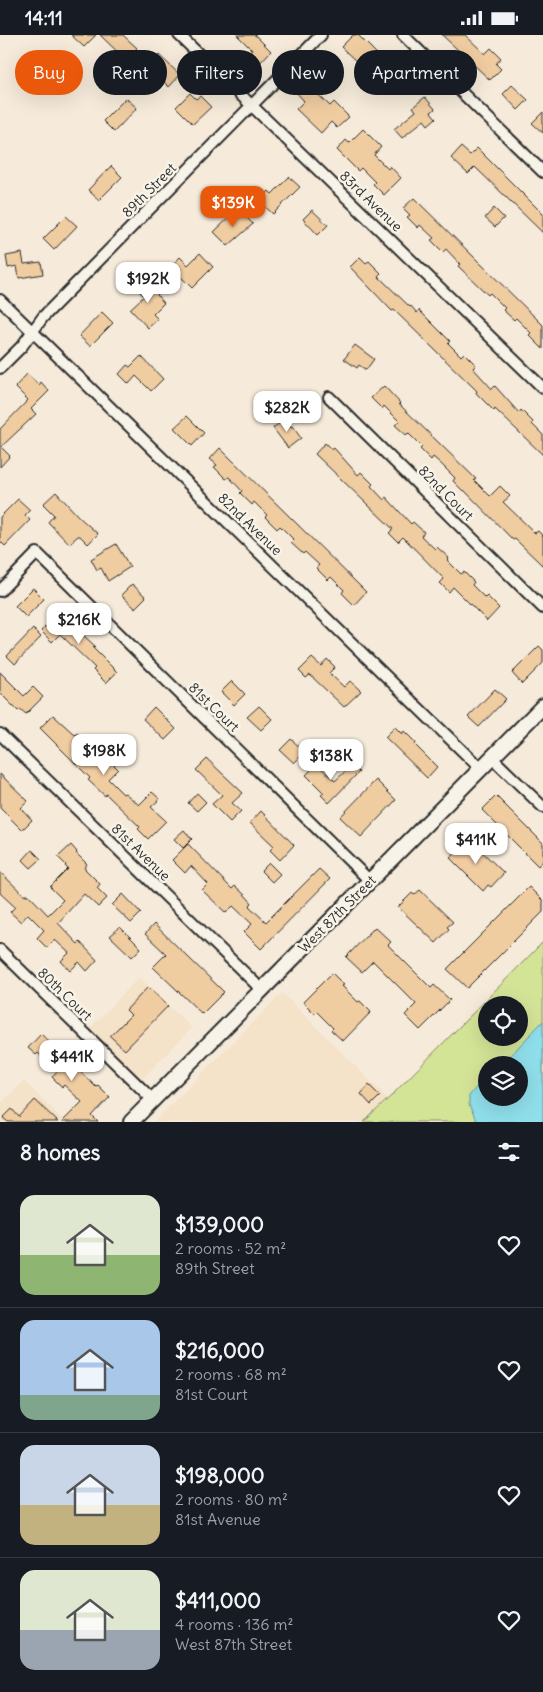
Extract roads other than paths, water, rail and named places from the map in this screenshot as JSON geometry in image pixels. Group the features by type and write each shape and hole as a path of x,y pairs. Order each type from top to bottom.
{"main road":[{"name":"West 87th Street","path":"131,1122 543,706"}],"street":[{"name":"83rd Avenue","path":"179,35 543,388"},
{"name":"89th Street","path":"0,368 22,346 43,317 321,35"},
{"path":"403,35 543,172"},
{"name":"82nd Avenue","path":"0,300 481,769"},
{"name":"82nd Court","path":"329,397 543,608"},
{"name":"81st Court","path":"0,591 37,553 370,881"},
{"name":"81st Avenue","path":"0,734 262,990"},
{"path":"492,758 543,807"},
{"name":"80th Court","path":"0,950 153,1100"}],"water":[{"path":"543,1021 543,1122 477,1122 469,1105 469,1096 478,1085 478,1106 528,1106 528,1056 510,1056 519,1046 528,1046 528,1037"}]}
